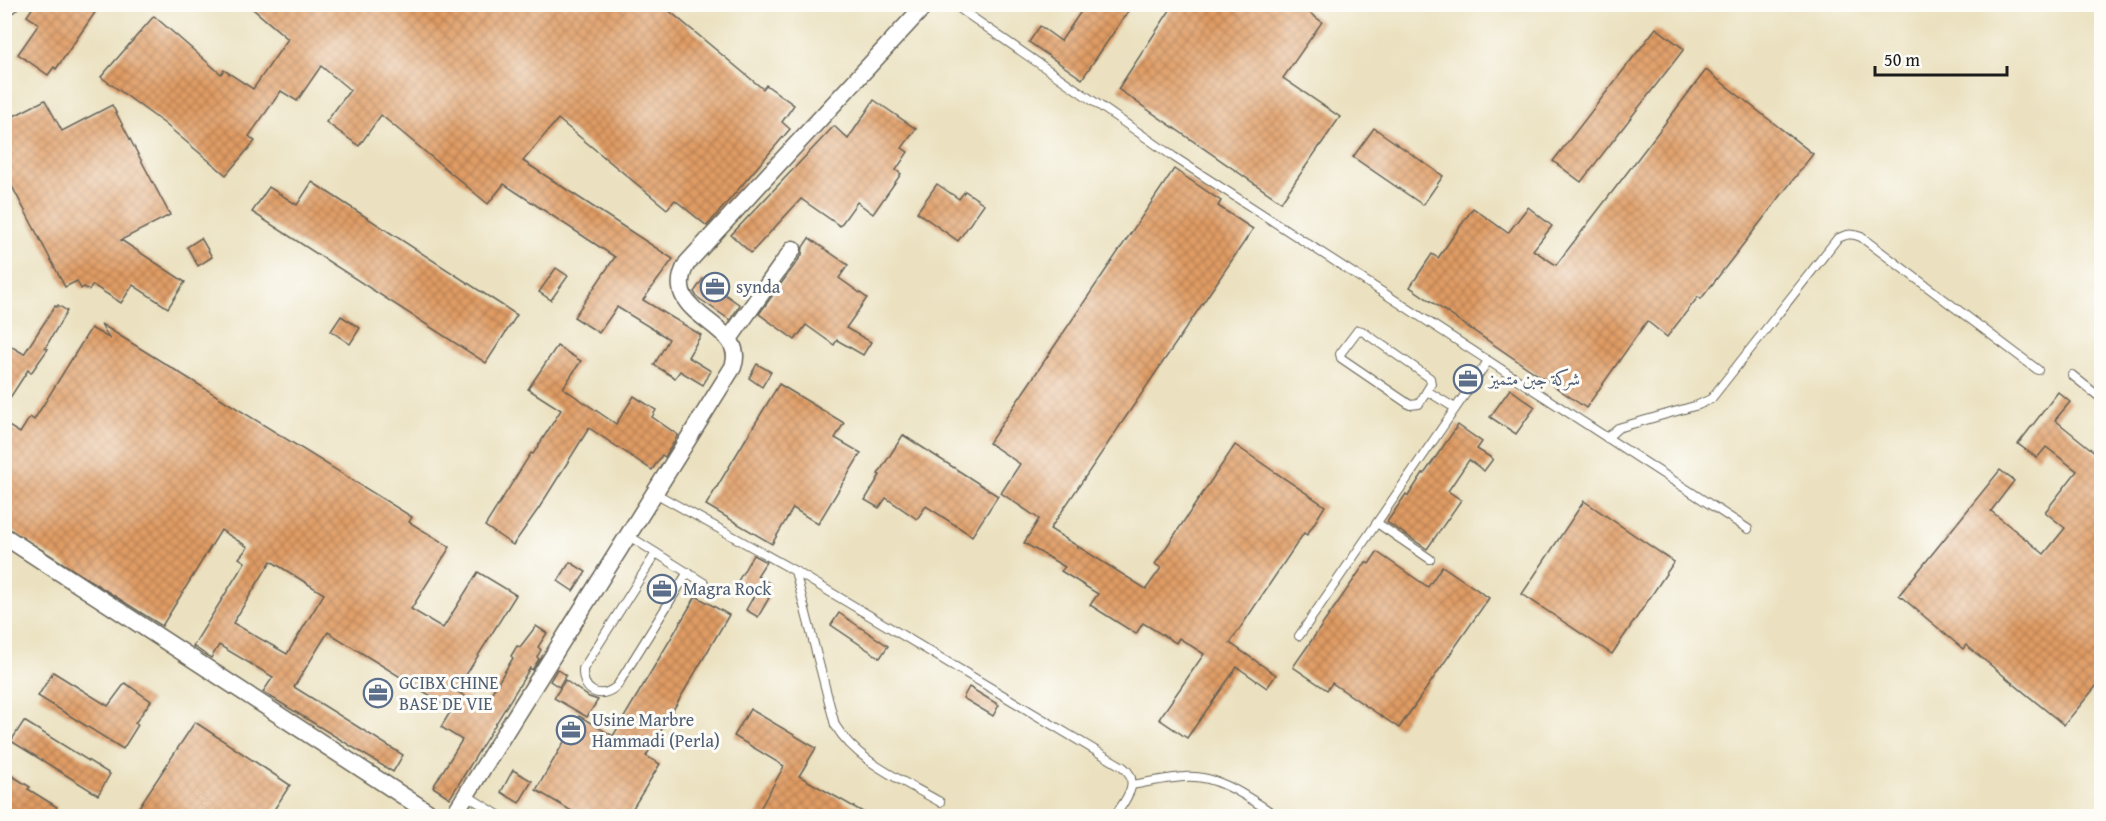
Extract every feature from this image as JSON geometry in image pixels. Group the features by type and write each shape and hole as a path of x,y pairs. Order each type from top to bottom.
{"street":[{"path":"4,7 10,4"},
{"path":"453,816 733,367 736,352 729,339 687,303 682,294 680,283 687,263 926,4"},
{"path":"729,339 793,249"},
{"path":"4,536 434,816"}],"lane":[{"path":"953,4 1174,158 1748,530"},
{"path":"1607,438 1618,428 1698,405 1711,399 1837,239 1844,234 1861,237 2037,370"},
{"path":"1360,330 1428,375 1431,381 1427,391 1419,404 1410,405 1342,360 1340,354 1360,330"},
{"path":"1299,636 1488,361"},
{"path":"2072,375 2102,399"},
{"path":"1427,391 1455,408"},
{"path":"655,493 795,571 1123,767 1132,777 1132,785 1131,791 1115,816"},
{"path":"1377,523 1430,559"},
{"path":"629,536 704,583"},
{"path":"656,553 583,669 582,678 593,692 601,694 610,692 617,686 688,573"},
{"path":"795,571 835,725 841,735 858,754 940,802"},
{"path":"1132,785 1185,776 1199,778 1230,787 1277,816"},
{"path":"466,795 500,816"}],"building":[{"path":"35,4 101,4 56,69 54,67 48,75 18,54 39,24 27,16"},
{"path":"247,4 661,4 763,89 766,85 794,105 782,122 790,129 707,226 675,200 667,209 558,119 523,161 673,259 643,300 701,335 688,357 711,371 703,385 680,371 675,378 654,365 669,339 617,307 599,333 574,317 615,257 504,184 488,204 381,115 359,146 326,122 350,90 321,66 297,101 281,91 249,136 255,141 226,175 165,124 101,77 154,16 221,74 224,70 253,89 288,39"},
{"path":"1086,4 1133,4 1082,79 1029,42 1040,26 1061,41"},
{"path":"1174,4 1297,4 1322,22 1283,78 1340,117 1281,202 1118,89"},
{"path":"1656,28 1684,49 1581,182 1553,161"},
{"path":"1706,70 1813,154 1701,299 1698,297 1667,337 1647,321 1586,408 1410,287 1432,254 1438,258 1473,208 1508,233 1528,207 1552,226 1533,250 1556,265"},
{"path":"45,100 62,131 112,105 170,215 121,240 185,282 168,308 133,285 121,303 93,285 89,290 84,287 81,289 77,281 65,287 4,171 4,121"},
{"path":"874,100 916,129 902,148 908,152 896,170 901,174 873,214 857,202 840,226 801,199 751,253 731,235 834,126 848,139"},
{"path":"1374,128 1443,176 1423,205 1353,157"},
{"path":"1174,169 1221,201 1218,206 1253,229 1050,529 1146,589 1161,568 1155,564 1235,445 1325,506 1307,535 1304,533 1230,643 1276,675 1267,688 1237,667 1187,738 1159,719 1204,654 1179,638 1176,643 1143,623 1136,634 1090,605 1098,594 1061,571 1065,567 1024,543 1039,519 1001,493 1020,464 989,443"},
{"path":"312,182 517,315 486,363 252,212 269,187 297,205"},
{"path":"937,184 959,199 965,191 984,204 958,241 917,212"},
{"path":"201,238 212,257 198,266 187,247"},
{"path":"809,238 848,265 839,278 867,298 846,328 871,342 863,355 837,340 834,345 806,325 795,340 759,314 802,255 803,247"},
{"path":"556,268 568,276 551,300 539,292"},
{"path":"703,279 740,305 730,320 697,297 694,292"},
{"path":"58,305 67,311 45,348 48,349 31,373 28,370 4,407 4,342 24,354 55,306"},
{"path":"341,316 360,328 350,344 331,331"},
{"path":"101,324 412,517 409,522 450,547 411,609 443,628 478,572 516,595 456,691 483,707 513,658 511,656 517,646 520,647 536,626 547,633 538,647 541,650 537,657 539,659 532,670 530,668 450,798 433,787 462,740 441,727 452,709 328,632 294,687 403,755 393,772 263,692 273,677 219,645 211,658 193,646 245,562 239,558 248,547 221,530 162,626 4,526 4,423 20,433 30,417 34,420 91,328 109,338","holes":["271,561 324,594 287,654 233,623"]},
{"path":"557,346 581,361 563,388 616,424 634,396 656,410 652,417 678,435 665,457 662,455 652,470 589,428 513,545 485,526 561,410 528,389"},
{"path":"757,364 771,372 762,387 749,378"},
{"path":"779,384 844,423 835,438 861,453 818,524 793,508 772,544 706,505"},
{"path":"1510,389 1535,407 1516,434 1490,417"},
{"path":"2058,392 2070,402 2055,420 2102,458 2102,679 2064,725 1966,645 1963,649 1899,595 2000,470 2014,481 1991,511 2044,554 2065,528 2045,512 2077,471 2046,447 2037,458 2018,444"},
{"path":"1458,425 1482,442 1477,449 1493,459 1484,471 1469,460 1448,491 1461,500 1427,549 1387,522"},
{"path":"903,435 998,496 972,536 926,506 917,519 886,498 879,508 865,500 880,475 878,474"},
{"path":"1584,501 1674,562 1612,654 1522,594"},
{"path":"1377,552 1428,587 1442,566 1489,598 1399,728 1332,683 1327,690 1293,667 1366,562 1369,564"},
{"path":"753,555 766,562 757,576 771,584 764,595 769,598 758,617 746,610 756,592 738,581"},
{"path":"570,562 586,572 573,591 558,581"},
{"path":"696,596 729,615 646,756 660,764 628,816 580,816 536,790 579,716 613,736"},
{"path":"839,613 888,646 880,658 831,625"},
{"path":"557,669 566,675 559,687 550,681"},
{"path":"53,672 108,706 125,683 151,701 135,723 138,725 123,749 38,696"},
{"path":"565,680 589,697 598,700 587,717 554,698"},
{"path":"969,687 999,705 993,716 963,698"},
{"path":"750,709 816,748 799,776 870,816 756,816 784,766 734,736"},
{"path":"24,721 110,774 98,795 11,741"},
{"path":"195,722 290,785 270,816 133,816"},
{"path":"513,770 532,781 519,803 501,792"},
{"path":"11,775 57,807 51,816 4,816 4,785"}],"place":[{"name":"synda","path":"715,287"},
{"name":"شركة جبن متميز","path":"1468,379"},
{"name":"Magra Rock","path":"662,589"},
{"name":"GCIBX CHINE BASE DE VIE","path":"378,693"},
{"name":"Usine Marbre Hammadi (Perla)","path":"571,730"}]}
